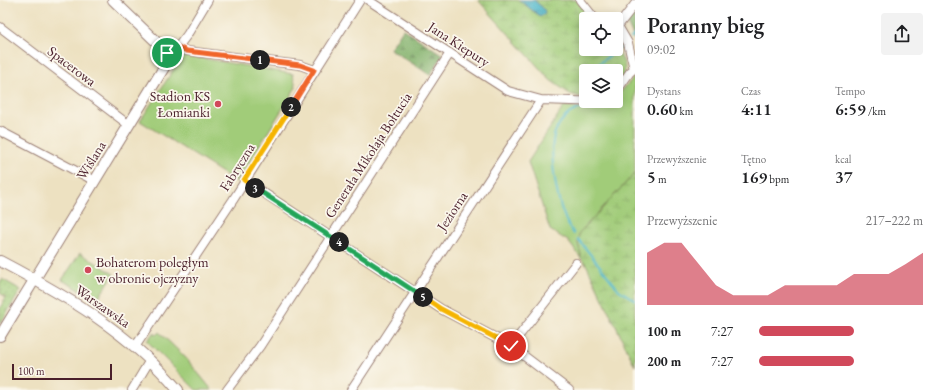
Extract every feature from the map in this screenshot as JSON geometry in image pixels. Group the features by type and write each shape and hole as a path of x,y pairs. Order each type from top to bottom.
{"street":[{"path":"113,0 171,56"},
{"name":"Wiślana","path":"0,336 171,56 208,0"},
{"name":"Fabryczna","path":"135,347 360,0"},
{"name":"Jana Kiepury","path":"368,0 508,91 541,100"},
{"path":"580,0 589,12"},
{"path":"623,19 635,4"},
{"name":"Spacerowa","path":"0,26 129,125"},
{"path":"623,36 628,43 635,70 630,72 623,82"},
{"path":"178,47 187,51 300,65 314,70"},
{"name":"Generała Mikołaja Bołtucia","path":"227,390 260,346 450,53"},
{"path":"541,100 579,101"},
{"name":"Jeziorna","path":"351,390 541,100"},
{"path":"0,131 95,181"},
{"path":"244,180 441,309 511,346 569,390"},
{"name":"Warszawska","path":"0,261 73,301 99,318 150,360 178,390"},
{"path":"511,346 576,263"},
{"path":"132,390 150,360"}],"green space":[{"path":"478,0 519,0 540,16 544,9 534,0 577,0 586,12 579,12 579,56 620,56 625,66 623,75 623,64 579,64 579,96 570,94 550,80"},
{"path":"635,12 635,41 627,23"},
{"path":"403,29 443,55 430,75 390,49"},
{"name":"Stadion KS Łomianki","path":"183,55 293,74 296,87 237,182 140,121"},
{"path":"635,76 635,173 579,233 578,244 581,255 580,257 568,241 550,230 528,162 564,106 579,108 623,108 623,89"},
{"path":"635,173 635,366 586,264 580,257 581,255 578,244 579,233"},
{"path":"80,253 114,274 97,300 62,280"},
{"path":"2,279 21,290 0,324 0,308 6,297 0,293 0,282"},
{"path":"159,332 185,357 212,390 196,390 147,341 153,333 156,335"}],"water":[{"path":"519,0 534,0 544,9 545,13 540,16"}],"waterway":[{"path":"631,38 635,34"},
{"path":"599,64 624,45"},
{"path":"574,234 565,218 556,187 552,149 553,138 562,120 568,115 578,109 594,108"},
{"path":"578,239 619,290 635,300"}],"place":[{"name":"Stadion KS Łomianki","path":"218,104"},
{"name":"Bohaterom poległym w obronie ojczyzny","path":"88,270"}],"route":[{"path":"167,53 171,56 178,47 187,51 306,66 314,70 244,180 441,309 511,346"}]}
